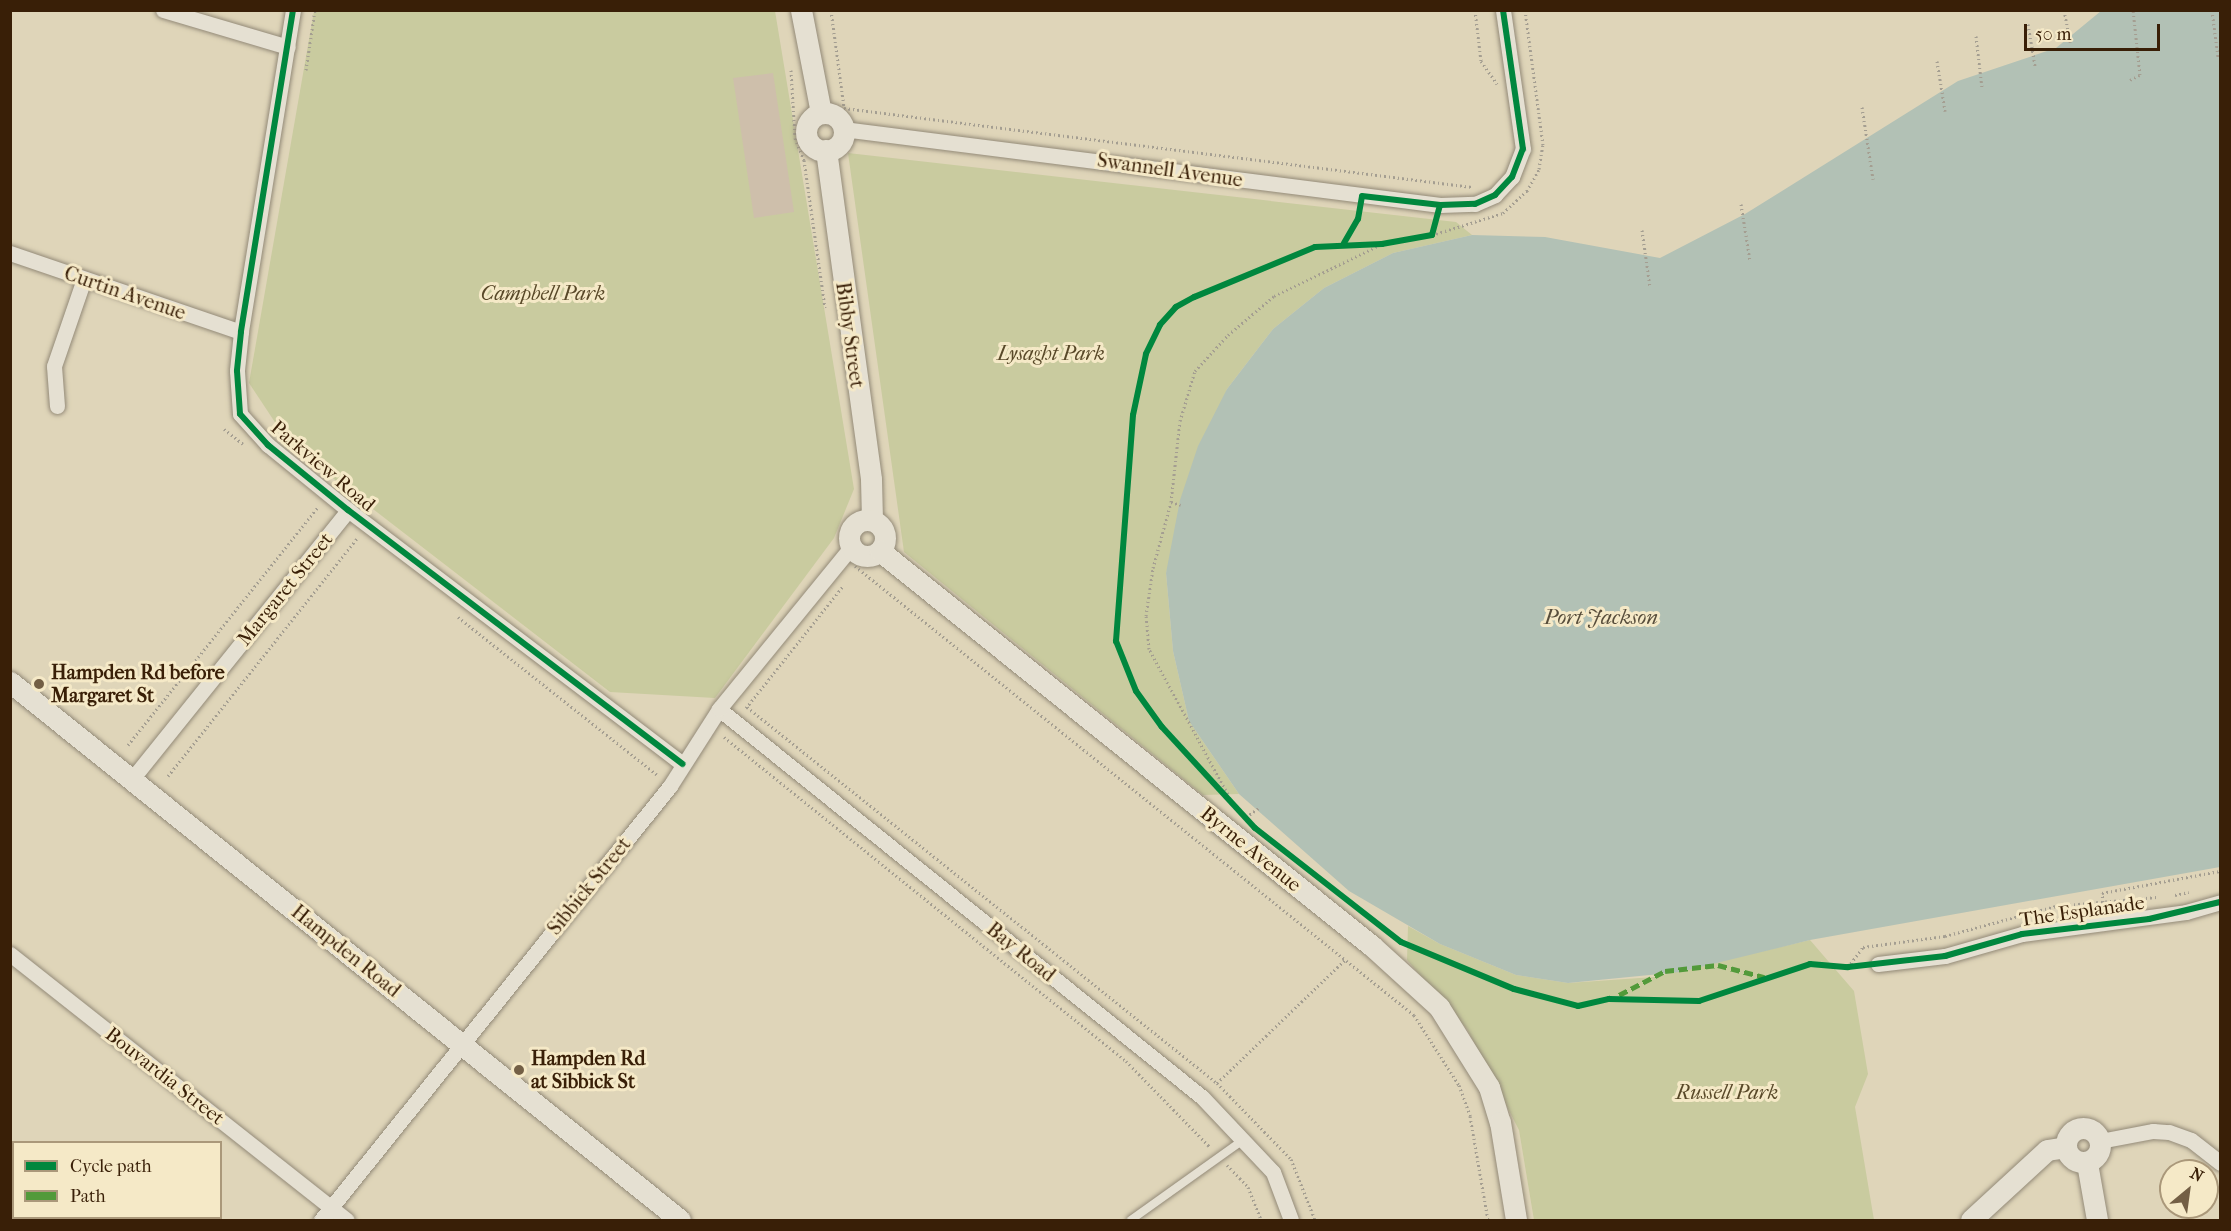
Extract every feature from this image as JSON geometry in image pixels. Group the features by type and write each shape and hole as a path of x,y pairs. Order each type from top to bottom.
{"street":[{"path":"163,10 288,47"},
{"name":"Parkview Road","path":"293,10 241,332 237,371 240,414 268,445 348,510 684,764"},
{"path":"801,10 821,113"},
{"name":"Swannell Avenue","path":"843,129 1440,205 1475,204 1496,195 1512,177 1523,149 1503,10"},
{"path":"821,113 838,118 843,129 840,143 826,150 815,148 806,134 811,118 821,113"},
{"name":"Bibby Street","path":"826,150 871,480 872,520"},
{"name":"Curtin Avenue","path":"10,253 241,332"},
{"path":"57,406 54,366 84,279"},
{"name":"Margaret Street","path":"132,779 348,510"},
{"path":"872,520 885,533 880,550 864,556 846,552 848,535 854,524 872,520"},
{"name":"Byrne Avenue","path":"880,550 1372,946 1439,1007 1489,1087 1500,1122 1516,1221"},
{"name":"Sibbick Street","path":"321,1221 670,786 719,709 846,552"},
{"name":"Hampden Road","path":"10,682 680,1221"},
{"name":"Bay Road","path":"719,709 1202,1097 1273,1172 1291,1221"},
{"name":"The Esplanade","path":"1878,964 1945,956 2031,933 2186,912 2220,902"},
{"name":"Bouvardia Street","path":"10,954 347,1221"},
{"path":"2083,1128 2094,1131 2100,1141 2097,1157 2087,1163 2071,1158 2066,1147 2073,1132 2083,1128"},
{"path":"2100,1141 2153,1131 2169,1132 2191,1140 2220,1163"},
{"path":"1971,1221 2047,1150 2066,1147"},
{"path":"2087,1163 2097,1221"}],"lane":[{"path":"1131,1221 1243,1140"}],"path":[{"path":"306,70 315,10"},
{"path":"737,10 762,10"},
{"path":"831,10 844,108 1477,189"},
{"path":"1475,10 1481,61 1499,87"},
{"path":"2064,10 2070,42"},
{"path":"2130,80 2140,75 2133,10"},
{"path":"2212,10 2218,57"},
{"path":"2028,24 2035,66"},
{"path":"1976,36 1982,88"},
{"path":"1937,61 1945,111"},
{"path":"790,62 796,108 795,138 804,160 825,308"},
{"path":"1862,107 1873,179"},
{"path":"1741,204 1750,261"},
{"path":"1422,237 1432,235 1440,205"},
{"path":"1642,230 1650,287"},
{"path":"1363,244 1392,242"},
{"path":"1230,798 1149,649 1146,616 1153,568 1171,502 1180,421 1195,371 1228,336 1274,296 1382,244"},
{"path":"1171,502 1181,505"},
{"path":"128,745 319,505"},
{"path":"168,776 358,537 368,544"},
{"path":"846,552 1414,1015 1459,1085 1470,1116 1488,1221"},
{"path":"450,610 670,786"},
{"path":"724,736 1126,1061 1248,1187 1261,1221"},
{"path":"1209,779 1235,804"},
{"path":"1241,811 1248,820 1259,808"},
{"path":"2103,902 2102,893 2220,872"},
{"path":"1217,1083 1345,960"},
{"path":"1839,966 1878,964"}],"green space":[{"name":"Campbell Park","path":"314,11 775,11 854,489 834,538 715,698 610,692 290,445 249,383"},
{"name":"Lysaght Park","path":"848,153 1456,222 1472,235 1393,253 1324,288 1273,329 1227,389 1166,573 1173,651 1189,721 1239,794 1203,795 904,552"},
{"name":"Russell Park","path":"1408,926 1440,944 1516,975 1568,983 1654,977 1810,940 1854,991 1868,1074 1855,1107 1874,1220 1534,1220 1519,1130 1467,1029 1407,960"}],"water":[{"name":"Port Jackson","path":"2101,11 2220,11 2220,867 1810,940 1680,972 1568,983 1516,975 1440,944 1349,891 1239,794 1189,721 1173,651 1166,573 1180,500 1198,446 1227,389 1273,329 1324,288 1393,253 1472,235 1545,237 1660,258 1745,214 1958,81 2056,48"}],"building":[{"path":"773,73 794,212 754,218 733,78"}],"marked path":[{"path":"1619,995 1665,971 1718,965 1764,977"}],"cycle path":[{"path":"293,10 241,332 237,371 240,414 268,445 348,510 683,764"},
{"path":"1344,243 1358,219 1362,196 1440,205 1475,204 1495,195 1512,177 1523,149 1503,10"},
{"path":"1440,205 1432,235 1382,244 1315,247 1194,297 1176,307 1160,325 1146,354 1133,415 1116,641 1136,691 1162,727 1255,828 1401,942 1514,989 1578,1006 1609,999 1699,1001 1810,964 1848,967 1945,956 2022,934 2149,919 2220,902"}],"place":[{"name":"Hampden Rd before Margaret St","path":"39,684"},
{"name":"Hampden Rd at Sibbick St","path":"519,1070"}]}
